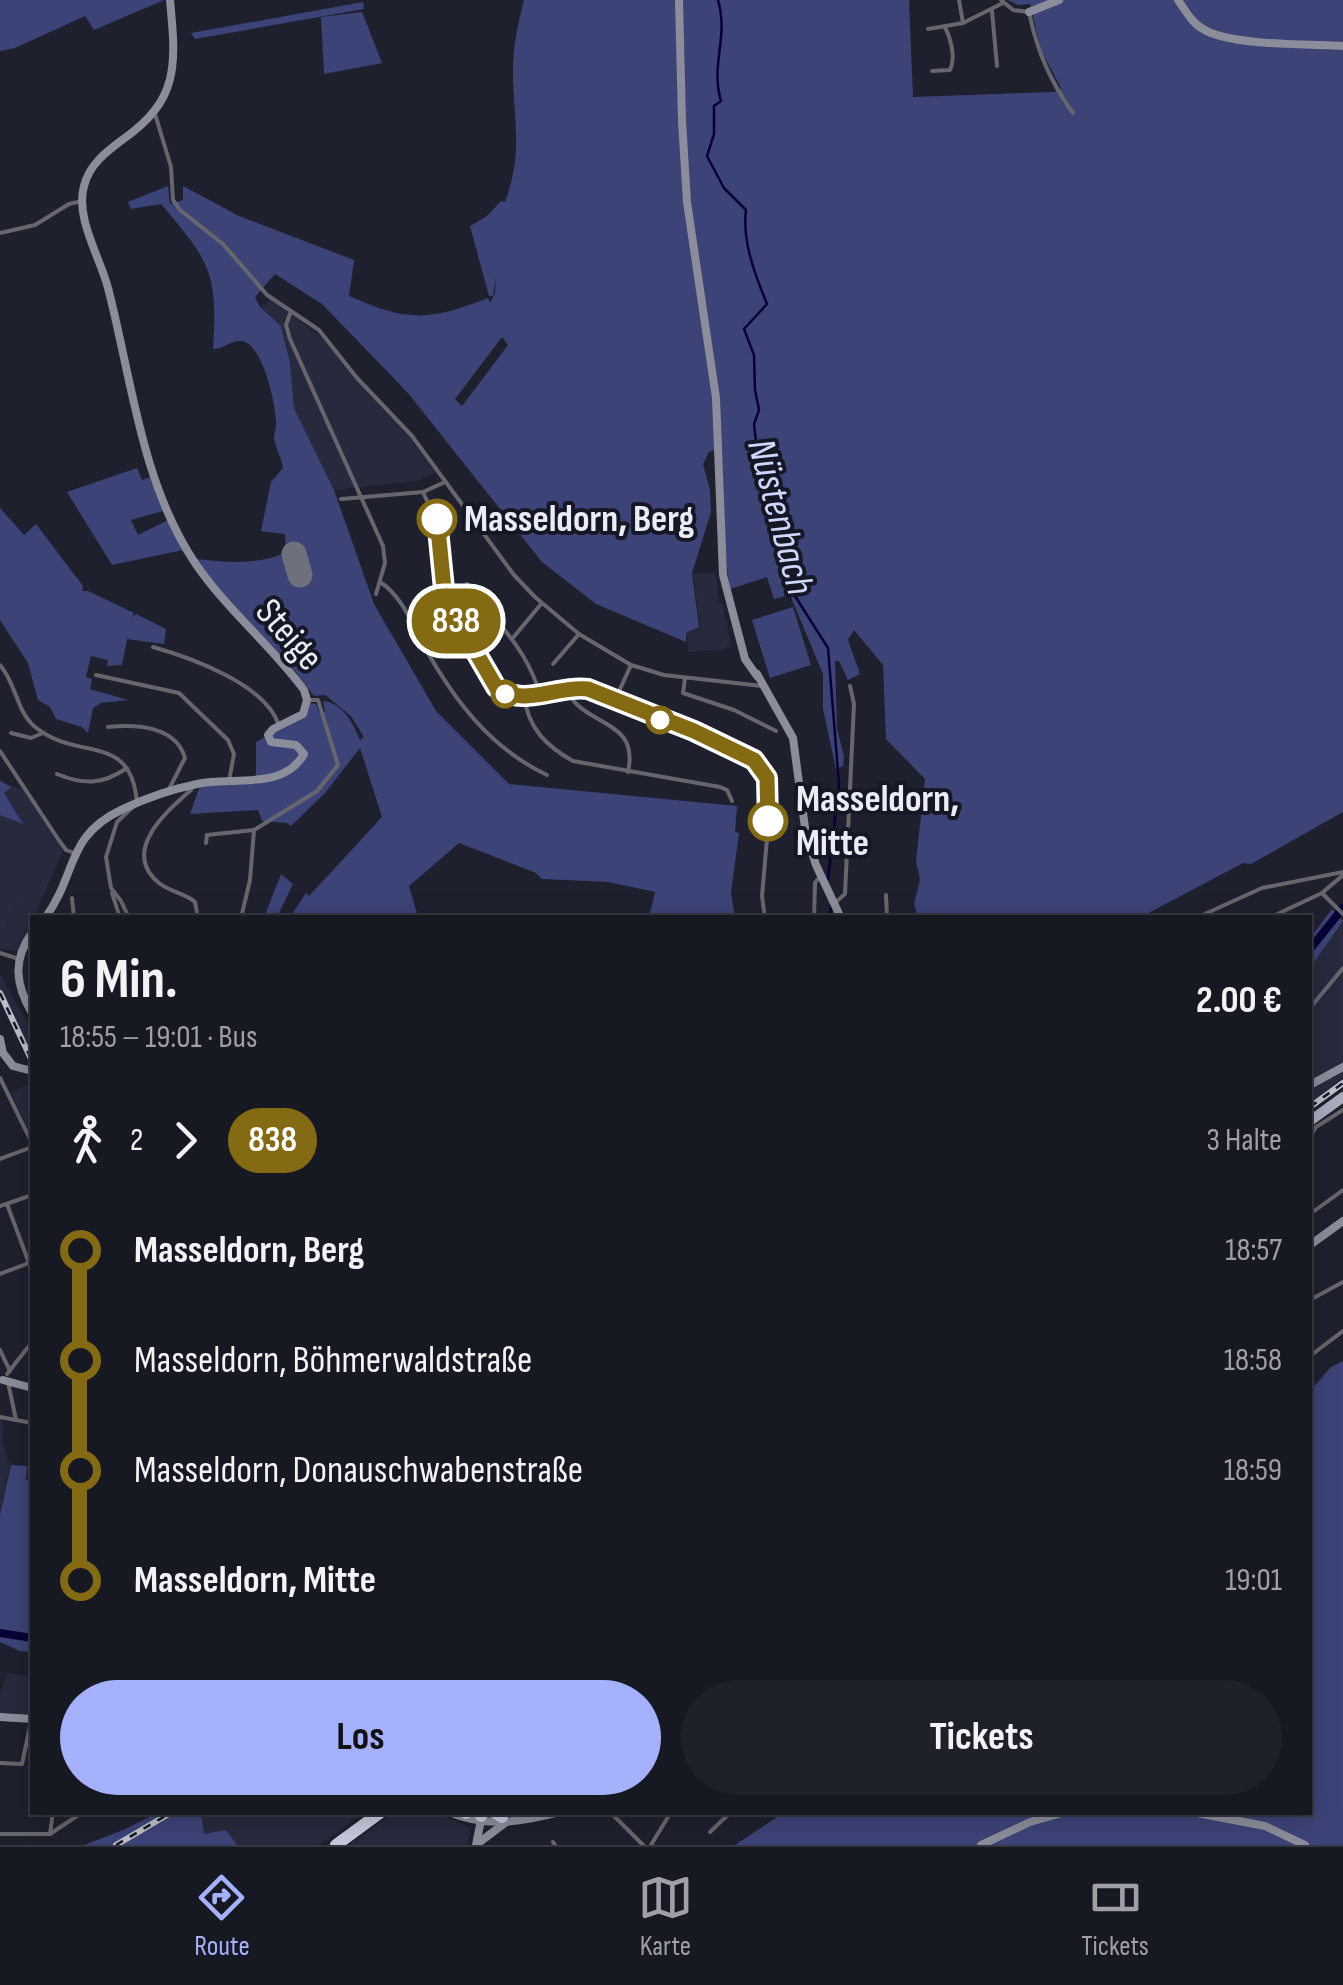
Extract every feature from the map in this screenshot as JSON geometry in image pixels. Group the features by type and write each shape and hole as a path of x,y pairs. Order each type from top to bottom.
{"highway":[{"path":"325,1845 364,1815"},
{"path":"336,1845 377,1815"}],"main road":[{"path":"1312,1112 1343,1093"},
{"path":"1312,1119 1343,1093"}],"street":[{"path":"0,233 35,225 82,201 88,175 101,157 155,114 174,67 170,0"},
{"path":"680,0 687,202 717,412 723,574 745,653 793,738 806,834 841,915"},
{"path":"959,0 963,23"},
{"path":"928,29 963,23 1002,2 1013,10 1028,12 1059,0"},
{"path":"1178,0 1198,26 1212,34 1343,46"},
{"path":"992,10 997,66"},
{"path":"1028,12 1037,52 1073,113"},
{"path":"932,72 950,70 953,65 952,45 945,27"},
{"path":"155,114 171,167 173,200 180,210 222,244 267,295 319,330 357,378 412,436 514,575 542,603 579,634 631,665 685,678 762,686"},
{"name":"Steige","path":"47,915 64,887 74,853 102,820 192,784 264,779 301,760 304,754 299,747 275,744 269,733 303,714 307,700 298,682 210,584 169,514 142,433 107,284 82,201"},
{"path":"291,311 286,325 290,339 385,553 376,594"},
{"path":"341,499 422,492 445,482"},
{"path":"422,492 440,530 448,608 496,687 509,695 524,696 588,689 694,731 754,760 763,769 768,782 764,915"},
{"path":"380,582 401,604 444,680 474,721 505,749 547,775"},
{"path":"467,584 468,592 525,656 540,694"},
{"path":"512,639 542,603"},
{"path":"554,664 579,634"},
{"path":"153,647 241,684 271,706 279,726"},
{"path":"0,665 30,722 43,733 118,758 128,767 135,782 137,803 117,822 106,868 119,915"},
{"path":"616,700 631,665"},
{"path":"96,674 179,693 228,740 234,754 229,781"},
{"path":"685,678 683,693 734,710 776,731"},
{"path":"836,902 845,894 854,704 850,686"},
{"path":"566,689 580,708 627,740 631,750 628,772"},
{"path":"524,696 533,727 554,750 582,765 720,787 727,790 732,801"},
{"path":"206,844 207,834 254,830 317,791 338,765 318,700 307,700"},
{"path":"108,727 155,729 182,747 183,768 167,793"},
{"path":"11,733 31,738 43,733"},
{"path":"0,751 58,839 66,850 74,853"},
{"path":"57,774 87,784 128,767"},
{"path":"192,784 191,790 155,824 145,856 158,882 195,902 197,915"},
{"path":"242,915 250,880 254,830"},
{"path":"1283,914 1322,893 1343,873"},
{"path":"1203,915 1262,888 1343,873"},
{"path":"814,915 816,883 821,875"},
{"path":"111,888 122,900 127,915"},
{"path":"1322,893 1343,914"},
{"path":"886,895 887,915"},
{"path":"72,898 74,915"},
{"path":"30,938 17,972 21,993 30,1009"},
{"path":"0,953 20,959"},
{"path":"1312,1006 1343,968"},
{"path":"21,993 30,990"},
{"path":"0,1039 8,1060 18,1069 30,1071"},
{"path":"1312,1089 1343,1066"},
{"path":"0,1078 30,1141"},
{"path":"1312,1133 1343,1110"},
{"path":"0,1159 30,1146"},
{"path":"1312,1213 1343,1190"},
{"path":"0,1206 30,1196"},
{"path":"0,1274 29,1263 8,1204"},
{"path":"1312,1244 1343,1221"},
{"path":"1312,1299 1343,1282"},
{"path":"1312,1355 1343,1332"},
{"path":"5,1378 30,1345"},
{"path":"0,1350 19,1420"},
{"path":"5,1378 28,1384"},
{"path":"0,1418 30,1423"},
{"path":"0,1717 30,1719"},
{"path":"0,1763 22,1764 30,1728"},
{"path":"50,1834 53,1815"},
{"path":"0,1834 50,1834 78,1815"},
{"path":"482,1816 548,1815"},
{"path":"613,1815 643,1845"},
{"path":"651,1845 670,1815"},
{"path":"710,1832 729,1815"},
{"path":"981,1845 1054,1815"},
{"path":"1208,1815 1265,1826 1305,1845"},
{"path":"478,1842 482,1816"},
{"path":"478,1842 482,1816"},
{"path":"478,1842 482,1816"}],"shaded area":[{"path":"0,0 164,0 94,30 85,16 0,51"},
{"path":"524,0 909,0 913,97 1055,92 1061,88 1041,50 1030,4 1018,5 1008,0 1343,0 1343,812 1251,864 1243,863 1145,915 917,915 914,904 920,880 916,861 925,779 886,739 883,665 854,630 848,640 860,674 848,680 839,661 835,661 837,729 844,756 843,766 836,769 823,709 823,674 790,595 774,599 767,577 730,589 721,448 709,452 703,464 711,512 692,573 699,627 686,633 686,642 596,604 542,562 408,393 322,304 275,274 255,297 281,326 290,363 294,408 334,490 374,604 436,711 509,784 737,806 735,832 739,833 731,893 735,915 649,915 655,892 608,882 542,879 536,873 459,843 409,886 417,915 291,915 306,893 309,896 382,817 360,748 325,793 291,826 262,821 258,810 190,814 200,786 256,784 256,742 304,716 310,703 316,704 320,714 325,712 323,701 336,706 360,740 364,737 351,716 325,695 314,696 291,666 230,610 196,559 253,561 286,552 285,534 261,531 271,482 283,468 274,439 274,403 262,364 249,345 238,341 213,349 212,285 190,240 161,204 131,209 128,202 168,186 170,204 183,200 183,186 239,216 354,260 349,296 387,311 433,314 488,298 490,303 495,293 496,277 493,296 489,296 470,226 501,201 505,202 511,184 516,151 516,35","holes":["502,337 508,345 462,406 455,399"]},
{"path":"363,2 364,9 195,39 191,33"},
{"path":"362,12 382,63 324,74 321,17"},
{"path":"270,300 321,336 436,473 417,481 334,490 294,408 290,363 281,326 260,307"},
{"path":"137,468 142,480 150,477 163,511 131,520 138,535 168,520 183,550 112,565 67,492"},
{"path":"0,508 24,535 36,524 83,586 82,591 134,613 132,617 136,614 166,629 164,644 127,639 122,665 107,666 108,660 91,656 86,677 92,679 90,689 128,700 101,703 93,708 88,733 82,727 56,719 50,707 38,700 28,663 0,620"},
{"path":"716,572 719,603 723,604 731,645 723,650 688,652 687,633 700,627 693,574"},
{"path":"793,607 811,665 770,678 752,620"},
{"path":"0,778 5,784 22,789 63,851 35,915 30,915 30,926 19,951 0,949"},
{"path":"0,781 11,787 4,793 23,824 0,815"},
{"path":"281,874 293,884 278,915 265,915"},
{"path":"1332,909 1343,921 1312,965 1312,935"},
{"path":"1343,921 1343,1087 1312,1109 1312,965"},
{"path":"0,974 30,1027 30,1063 0,996"},
{"path":"30,1084 30,1133 11,1092"},
{"path":"1343,1361 1343,1845 735,1845 780,1815 1312,1815 1312,1389 1331,1367"},
{"path":"0,1419 2,1442 10,1464 0,1513"},
{"path":"11,1465 27,1466 30,1652 0,1642 0,1515"},
{"path":"7,1673 30,1677 30,1716 0,1714 0,1695"},
{"path":"154,1815 201,1815 204,1834 226,1830 237,1845 84,1845"},
{"path":"201,1815 361,1815 319,1845 237,1845 226,1830 204,1835"},
{"path":"391,1815 442,1815 471,1828 467,1845 349,1845"}],"waterway":[{"name":"Nüstenbach","path":"718,0 722,27 717,75 721,101 714,106 714,134 707,156 724,188 746,210 748,246 767,304 744,329 754,355 759,410 754,424 756,442 773,484 771,500 788,515 788,585 828,648 839,784 828,879"},
{"name":"Nüstenbach","path":"830,915 831,905"},
{"path":"1312,947 1343,908"},
{"path":"0,1633 30,1638"}],"runway":[{"path":"294,554 300,575"}],"railway":[{"path":"0,993 30,1057"},
{"path":"1312,1106 1343,1083"},
{"path":"116,1845 167,1815"}],"bus line":[{"name":"838","path":"437,519 448,608 496,687 509,695 524,696 588,689 694,731 754,760 768,782 768,821"}],"place":[{"name":"Masseldorn, Berg","path":"437,519"},
{"name":"Masseldorn, Mitte","path":"768,821"}]}
